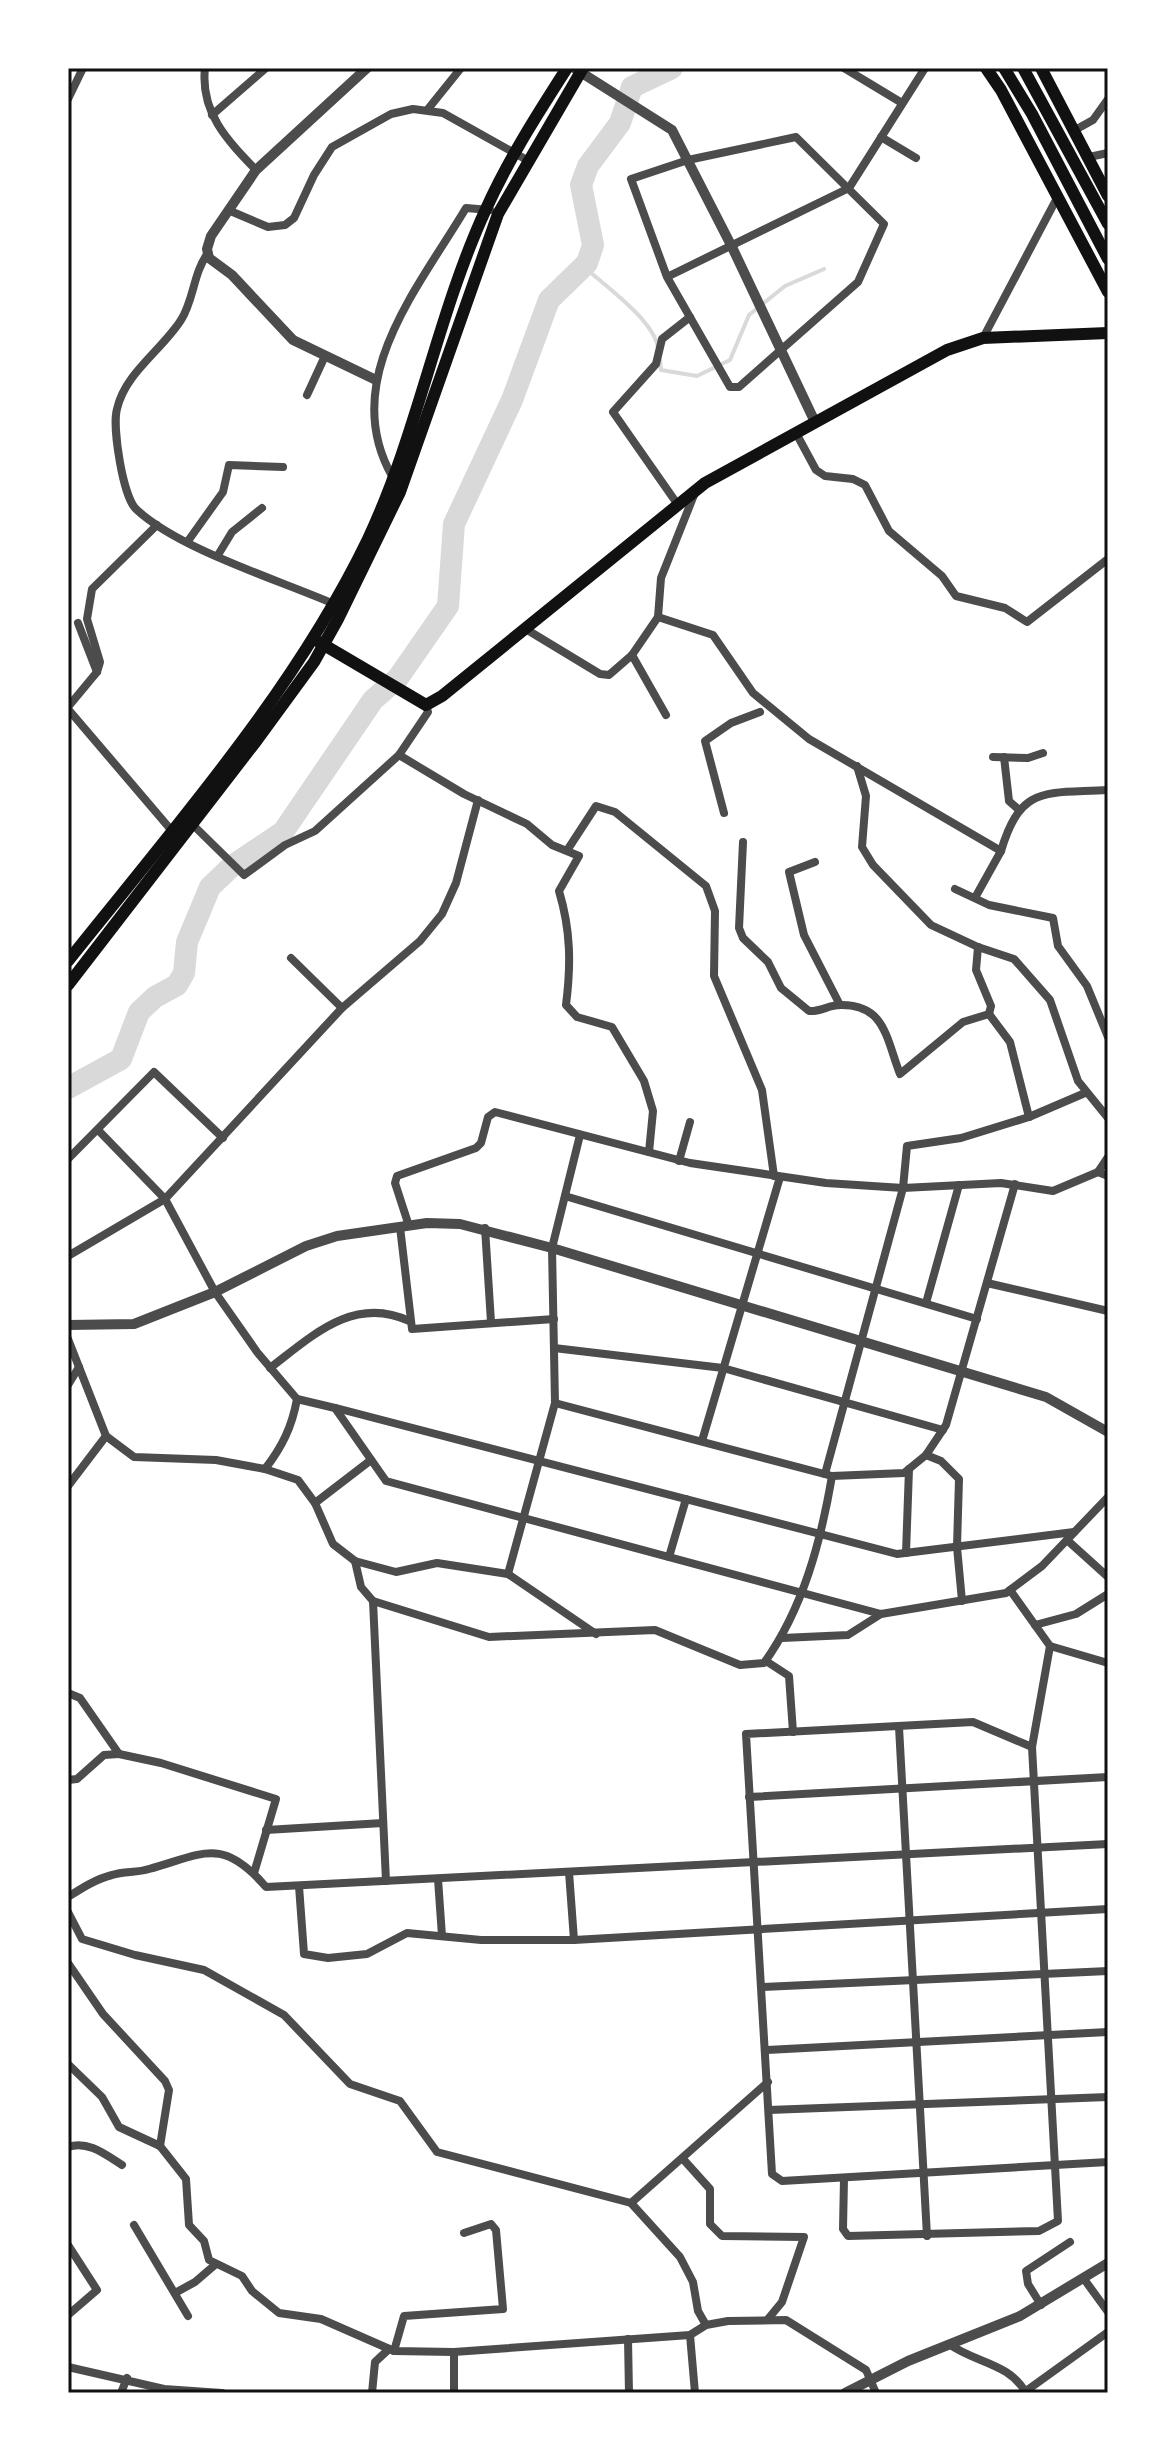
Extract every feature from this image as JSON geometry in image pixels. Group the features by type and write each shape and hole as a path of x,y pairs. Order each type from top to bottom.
{"main road":[{"path":"986,68 1108,292"},
{"path":"1004,68 1032,114 1108,259"},
{"path":"1023,68 1108,224"},
{"path":"1041,68 1108,196"},
{"path":"70,955 172,831 319,641 369,535 492,211 570,70"},
{"path":"68,985 257,740 355,588 400,492 492,211"},
{"path":"1094,333 1108,323"},
{"path":"319,641 406,696 426,705 442,696 695,491 815,422 947,350 983,338 1108,333"}],"street":[{"path":"68,99 83,68"},
{"path":"205,68 205,93 212,115 232,145 256,170"},
{"path":"212,115 266,68"},
{"path":"334,604 188,541 157,525 133,507 123,480 117,409 135,374 182,319 200,262 208,253 211,236 256,170 367,68"},
{"path":"844,68 902,103"},
{"path":"667,277 849,188 925,68"},
{"path":"428,109 462,69"},
{"path":"570,70 672,130 732,247 815,422"},
{"path":"1075,130 1093,120 1108,99"},
{"path":"228,210 268,227 285,225 294,218 314,175 332,147 391,114 428,109 443,113 521,156"},
{"path":"796,137 849,188 884,224 858,282 739,387 730,387 667,277 631,179 688,160 796,137"},
{"path":"881,137 916,158"},
{"path":"1089,157 1108,153"},
{"path":"983,338 1057,198"},
{"path":"392,476 378,450 376,380 385,345 466,208 492,211"},
{"path":"208,253 293,340 376,380"},
{"path":"678,505 613,412 657,361 662,339 690,317"},
{"path":"307,395 325,356"},
{"path":"796,433 816,470 825,476 853,479 865,485 889,531 942,576 956,596 964,601 1005,608 1027,622 1108,559"},
{"path":"188,541 223,492 229,465 283,467"},
{"path":"523,628 600,674 609,675 632,655 658,617 661,578 695,491"},
{"path":"218,555 232,532 262,508"},
{"path":"157,525 92,589 87,619 100,662 97,672 68,708 172,831"},
{"path":"658,617 713,635 753,693 809,739 1001,851"},
{"path":"78,623 97,672"},
{"path":"632,655 666,715"},
{"path":"191,823 244,875 285,845 315,831 399,755 428,712 426,705"},
{"path":"724,813 705,741 731,723 760,712"},
{"path":"993,757 1028,758 1043,753"},
{"path":"399,755 527,824 552,845 579,856 559,891 569,925 571,969 566,1005 577,1017 612,1027 644,1081 653,1111 649,1152"},
{"path":"1004,757 1009,801 1018,809"},
{"path":"856,766 866,796 862,847 873,865 931,925 978,947 1014,959 1050,1000 1085,1093 1108,1118"},
{"path":"976,896 1001,851 1018,809 1033,798 1108,790"},
{"path":"68,1256 165,1199 342,1008 401,959 442,914 456,883 478,800"},
{"path":"568,849 596,806 615,812 706,886 715,911 714,976 762,1090 777,1177 702,1441"},
{"path":"743,842 739,928 743,938 768,962 781,988 809,1011 840,1005 867,1008 878,1016 900,1074 963,1022 989,1014"},
{"path":"815,862 789,872 804,935 840,1005"},
{"path":"955,889 976,896 989,905 1053,918 1058,946 1087,986 1108,1037"},
{"path":"978,947 976,970 991,1006 989,1014"},
{"path":"291,958 342,1008"},
{"path":"989,1014 1010,1042 1029,1117"},
{"path":"68,1159 154,1072 223,1138"},
{"path":"766,1661 782,1638 822,1536 828,1475 903,1188 907,1146 961,1138 1029,1117 1085,1093"},
{"path":"554,1319 460,1324 433,1330 412,1329 409,1321 405,1226 395,1183 397,1176 476,1148 481,1143 488,1117 495,1112 679,1161 777,1177 903,1188 1015,1184 1053,1191 1098,1172 1108,1157"},
{"path":"679,1161 690,1122"},
{"path":"99,1131 165,1199 215,1292 270,1368 297,1399 897,1554 1074,1532"},
{"path":"508,1574 555,1403 552,1248 580,1135"},
{"path":"1098,1172 1108,1176"},
{"path":"555,1403 828,1475 904,1473 926,1455 943,1430 1015,1184"},
{"path":"926,1303 959,1185"},
{"path":"565,1196 977,1319"},
{"path":"68,1325 134,1324 215,1292 306,1246 337,1236 405,1226 460,1224 485,1228 1046,1397 1108,1432"},
{"path":"485,1228 491,1322"},
{"path":"987,1283 1108,1311"},
{"path":"270,1368 320,1329 351,1315 376,1312 409,1321"},
{"path":"68,1339 106,1436 134,1457 216,1460 265,1469 298,1480 315,1503 333,1544 340,1553 355,1561 396,1572 437,1563 508,1574 597,1634"},
{"path":"554,1348 723,1368 943,1430"},
{"path":"68,1385 79,1367"},
{"path":"265,1469 279,1451 293,1421 297,1399"},
{"path":"335,1408 386,1481 881,1614"},
{"path":"68,1486 106,1436"},
{"path":"926,1455 941,1461 959,1479 957,1547 962,1601"},
{"path":"315,1503 371,1460"},
{"path":"906,1553 909,1469"},
{"path":"782,1638 848,1635 881,1614 1010,1590 1042,1566 1108,1498"},
{"path":"669,1557 686,1499"},
{"path":"1067,1540 1108,1577"},
{"path":"355,1561 361,1587 373,1601 489,1637 655,1630 740,1665 766,1661 789,1676 793,1732"},
{"path":"1010,1590 1050,1646 1108,1663"},
{"path":"1035,1625 1076,1614 1108,1594"},
{"path":"373,1601 386,1881"},
{"path":"844,2178 843,2229 848,2236 1039,2231 1058,2221 1032,1747 1050,1646"},
{"path":"68,1693 80,1698 119,1754"},
{"path":"1032,1747 973,1722 746,1734 756,1862 772,2174 782,2181 1108,2162"},
{"path":"899,1727 927,2236"},
{"path":"68,1780 77,1779 104,1755 119,1754 161,1763 276,1799 254,1873"},
{"path":"749,1797 1108,1777"},
{"path":"266,1830 383,1823"},
{"path":"68,1897 114,1874 146,1871 201,1851 220,1854 254,1873 266,1887 1108,1844"},
{"path":"569,1872 574,1940"},
{"path":"438,1879 442,1936"},
{"path":"299,1886 304,1954 328,1958 367,1954 407,1933 574,1940 1108,1909"},
{"path":"68,1912 82,1939 135,1955 204,1970 284,2015 350,2084 400,2101 437,2152 631,2203 680,2257 706,2325"},
{"path":"68,1963 103,2014 165,2081 169,2090 160,2146"},
{"path":"763,1987 1108,1971"},
{"path":"767,2050 1108,2032"},
{"path":"68,2064 102,2097 119,2127 160,2146 186,2179 189,2225 204,2241 209,2260 242,2276 252,2291 279,2313 321,2319 392,2350 454,2352 690,2335 706,2325 768,2319 797,2324 866,2370 876,2393"},
{"path":"631,2203 768,2082"},
{"path":"769,2110 1108,2097"},
{"path":"68,2147 95,2148 122,2165"},
{"path":"683,2159 710,2189 710,2224 722,2236 804,2237 782,2302 768,2319"},
{"path":"372,2393 375,2362 392,2350 404,2316 503,2309 496,2230 491,2224 464,2233"},
{"path":"134,2225 188,2316"},
{"path":"1041,2305 1028,2284 1026,2271 1070,2242"},
{"path":"68,2245 97,2290 68,2315"},
{"path":"845,2393 1041,2305 1108,2263"},
{"path":"175,2293 216,2264"},
{"path":"1084,2279 1108,2312"},
{"path":"949,2344 965,2356 1015,2376 1026,2392 1108,2332"},
{"path":"690,2335 695,2393"},
{"path":"628,2339 629,2393"},
{"path":"454,2352 454,2393"},
{"path":"68,2367 127,2378 164,2389 222,2393"},
{"path":"121,2393 127,2378"}],"shaded area":[{"path":"666,68 678,68 640,88 633,96 627,91 641,77"}],"waterway":[{"path":"68,1088 121,1059 139,1012 155,997 177,985 184,973 187,942 210,887 232,866 283,832 373,700 398,678 448,606 454,524 512,400 549,300 587,263 593,245 581,185 588,166 620,123 632,87 672,68"},
{"path":"583,266 638,315 648,326 658,348"},
{"path":"660,360 661,370 697,376 730,360 749,315 785,286 824,269"}]}
